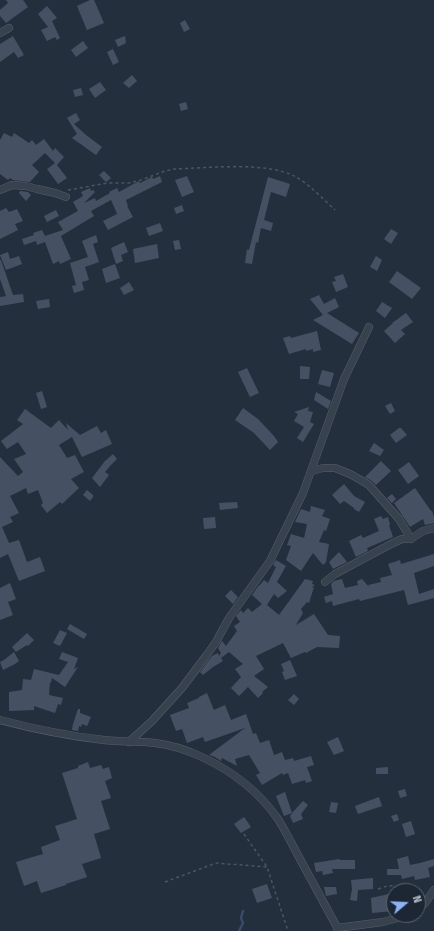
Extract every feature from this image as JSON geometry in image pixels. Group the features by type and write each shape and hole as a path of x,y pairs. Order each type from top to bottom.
{"street":[{"path":"0,33 9,28"},
{"path":"0,190 16,185 67,194"},
{"path":"129,742 152,721 182,688 216,642 229,618 270,561 303,494 344,379 369,327"},
{"path":"312,471 323,468 335,468 359,478 368,485 400,519 411,539"},
{"path":"325,582 335,574 391,544 402,539 411,539 434,528"},
{"path":"0,720 31,728 104,740 156,743 184,749 219,766 247,785 262,800 278,820 338,929 386,921"},
{"path":"426,901 434,890"}],"path":[{"path":"67,194 108,183 129,183 141,180 165,170 240,167 260,168 280,170 298,177 335,210"},
{"path":"244,834 267,867 288,931"},
{"path":"165,882 216,863 267,867"},
{"path":"378,889 386,886"}],"building":[{"path":"6,0 23,0 28,7 6,23 0,16 0,10 8,3"},
{"path":"90,0 94,0 104,23 87,30 77,6"},
{"path":"47,6 57,18 52,21 60,38 57,40 55,37 47,41 41,30 48,27 38,14"},
{"path":"185,20 190,29 184,32 180,23"},
{"path":"13,36 24,55 18,58 14,52 0,62 0,44"},
{"path":"125,36 126,43 118,47 115,40"},
{"path":"83,41 88,48 76,57 71,50"},
{"path":"113,49 119,62 113,65 107,52"},
{"path":"132,75 137,81 129,88 123,83"},
{"path":"100,82 106,90 95,98 89,89"},
{"path":"81,88 83,95 75,97 73,90"},
{"path":"186,102 188,109 181,111 179,104"},
{"path":"76,113 80,120 74,124 102,147 96,155 72,138 77,134 67,118"},
{"path":"4,133 12,137 14,133 29,143 32,140 36,145 44,139 53,151 55,148 64,157 57,165 67,178 58,184 47,169 55,163 45,153 32,165 39,172 30,182 13,180 10,178 8,180 0,174 0,140"},
{"path":"104,171 111,178 106,182 99,175"},
{"path":"160,176 162,182 126,200 127,206 133,217 108,230 103,221 117,214 111,200 91,211 94,216 61,236 71,259 60,264 59,261 53,264 45,242 37,245 36,241 24,245 22,239 34,235 33,233 42,230 45,236 63,230 58,222 78,211 73,202 83,196 81,192 90,188 91,191 93,190 95,192 84,203 95,198 96,201 117,188 119,192 139,181 140,183 152,177 153,179"},
{"path":"187,176 194,192 182,197 175,180"},
{"path":"268,177 290,184 286,197 271,192 264,220 273,223 271,231 261,228 258,243 256,242 252,264 245,263 247,249 249,250"},
{"path":"20,191 28,192 31,195 26,201 19,193"},
{"path":"182,205 184,211 176,214 174,208"},
{"path":"6,208 9,212 17,209 23,221 15,224 18,230 0,239 0,211"},
{"path":"56,210 59,216 47,222 44,216"},
{"path":"160,223 163,231 149,236 146,228"},
{"path":"391,229 398,233 391,244 384,239"},
{"path":"96,235 98,242 93,244 99,262 85,267 89,280 82,282 84,290 74,293 72,286 76,285 70,263 88,257 82,241"},
{"path":"179,240 181,249 175,250 173,241"},
{"path":"124,242 128,252 121,255 123,261 116,264 111,248"},
{"path":"157,244 159,258 135,263 133,249"},
{"path":"8,252 10,259 19,256 22,264 6,270 0,255"},
{"path":"376,256 382,260 377,271 370,267"},
{"path":"0,260 13,295 23,294 24,302 0,306 0,297 6,296 0,279"},
{"path":"115,264 120,278 106,283 102,269"},
{"path":"397,271 421,288 412,299 389,282"},
{"path":"343,274 348,287 336,292 332,282 336,281 334,277"},
{"path":"129,282 134,290 124,295 120,288"},
{"path":"319,295 324,304 335,298 339,307 327,313 359,333 352,344 313,320 323,315 310,299"},
{"path":"49,299 50,307 38,309 36,301"},
{"path":"382,302 392,308 385,318 376,311"},
{"path":"406,313 413,322 401,330 405,334 395,343 384,331"},
{"path":"317,331 321,350 313,352 313,349 306,351 306,349 289,354 283,338 290,336 291,338"},
{"path":"300,366 310,367 309,379 300,379"},
{"path":"247,368 259,393 250,397 238,372"},
{"path":"322,370 334,373 330,387 318,384"},
{"path":"42,391 47,407 41,409 36,393"},
{"path":"316,392 331,401 328,409 314,400"},
{"path":"391,403 395,411 390,414 385,406"},
{"path":"309,407 308,411 313,412 310,422 314,424 303,442 297,438 304,427 294,421 298,414 294,412"},
{"path":"243,408 258,419 278,442 270,450 254,433 235,420"},
{"path":"25,409 51,428 59,420 68,430 66,423 80,435 97,426 101,433 106,430 112,444 82,457 72,437 59,445 67,458 75,455 84,472 71,479 79,488 62,504 60,502 47,513 41,505 43,503 38,490 28,494 26,488 10,496 19,513 10,517 13,522 2,527 9,543 19,540 27,562 40,557 45,571 19,581 8,554 0,558 0,457 18,476 23,472 14,459 26,454 18,442 7,449 1,441 23,424 17,420"},
{"path":"401,428 407,435 396,443 390,435"},
{"path":"374,443 384,450 380,456 369,451"},
{"path":"113,454 117,459 105,472 109,475 100,487 92,478 105,461"},
{"path":"381,461 391,471 376,485 365,477"},
{"path":"409,462 419,476 408,484 398,470"},
{"path":"344,484 354,496 365,502 359,512 344,501 340,504 332,495"},
{"path":"415,488 432,511 434,523 425,525 423,519 410,527 394,503"},
{"path":"87,490 93,495 90,501 83,495"},
{"path":"392,494 396,499 392,503 387,498"},
{"path":"237,502 238,508 220,510 219,503"},
{"path":"311,506 325,510 322,516 330,519 326,531 324,530 319,542 329,544 326,562 323,565 313,553 301,571 286,560 291,546 287,545 291,534 304,538 307,524 295,522 301,509 310,512"},
{"path":"381,516 383,519 388,517 393,537 367,548 368,551 356,557 349,541 361,535 363,538 379,531 374,519"},
{"path":"215,517 216,528 204,529 203,518"},
{"path":"339,552 347,562 333,569 329,562"},
{"path":"434,554 434,566 414,573 419,594 434,589 434,598 408,605 404,590 333,606 332,601 326,603 324,597 333,594 331,584 334,581 342,579 345,588 358,585 357,581 362,579 370,588 368,585 381,582 380,578 392,575 388,564 400,560 401,564"},
{"path":"276,560 286,566 277,582 287,591 278,598 274,594 267,605 279,615 305,579 313,581 312,584 315,585 311,588 314,587 309,603 307,602 301,609 303,613 296,625 314,614 328,635 340,636 339,648 317,647 306,653 305,652 291,658 283,643 256,656 264,669 254,676 268,687 258,698 248,687 239,696 231,688 241,677 235,669 243,664 229,652 221,658 223,661 203,675 200,672 212,656 218,653 219,656 221,653 218,648 222,641 226,646 237,631 234,626 240,622 236,616 241,610 243,613 248,608 252,612 262,604 252,595 264,580 268,583 276,567 273,565"},
{"path":"10,583 16,599 8,602 13,615 0,620 0,588"},
{"path":"231,590 238,597 233,604 225,596"},
{"path":"70,624 87,634 84,639 67,629"},
{"path":"60,630 67,633 60,646 53,643"},
{"path":"27,633 34,640 28,646 27,645 16,652 12,647"},
{"path":"14,652 19,661 3,670 0,662"},
{"path":"62,652 78,658 74,669 78,667 65,687 52,678 51,683 50,682 49,695 63,698 61,705 58,704 55,713 34,706 34,710 9,711 9,692 22,690 23,679 31,680 34,669 59,675 68,662 59,659"},
{"path":"290,660 297,676 285,680 282,672 284,671 281,664"},
{"path":"207,693 214,710 225,705 231,720 246,714 253,734 256,733 260,743 269,740 274,755 282,752 285,760 293,758 294,761 311,756 314,765 307,767 312,781 306,783 305,780 292,784 288,773 283,775 282,773 262,785 256,775 260,773 249,755 235,759 237,766 222,758 221,761 209,755 245,728 205,742 203,737 187,743 182,729 176,731 170,715 189,708 187,703"},
{"path":"294,694 299,699 294,705 288,700"},
{"path":"78,709 80,709 80,713 91,717 87,726 82,724 81,727 79,726 78,731 72,730"},
{"path":"338,737 344,751 334,755 327,742"},
{"path":"88,762 90,768 101,765 103,769 109,767 112,778 105,781 111,798 101,801 110,829 94,834 101,858 82,864 87,877 66,885 41,893 37,881 24,886 16,862 43,854 41,847 60,840 55,826 77,819 62,773 78,768 78,766"},
{"path":"388,767 388,774 376,774 376,768"},
{"path":"405,789 407,796 400,798 398,791"},
{"path":"285,792 292,813 284,816 276,796"},
{"path":"379,797 382,806 358,814 355,806"},
{"path":"303,801 308,805 301,814 303,819 293,823 290,816"},
{"path":"331,802 338,803 336,813 329,812"},
{"path":"397,814 399,820 394,822 391,816"},
{"path":"244,817 251,827 241,833 234,824"},
{"path":"411,821 415,834 406,837 402,824"},
{"path":"408,856 410,865 434,859 434,866 428,868 430,877 415,880 414,876 402,879 401,875 387,875 387,869 399,869 397,859"},
{"path":"339,859 355,860 355,869 332,869 333,873 323,875 322,871 316,872 314,863"},
{"path":"373,878 373,889 358,890 357,901 350,900 352,889 351,880"},
{"path":"267,884 272,898 257,903 252,889"},
{"path":"324,887 336,887 337,894 326,896"},
{"path":"386,895 386,912 372,913 371,898"}],"waterway":[{"path":"239,931 243,923 241,918 243,911"}]}
